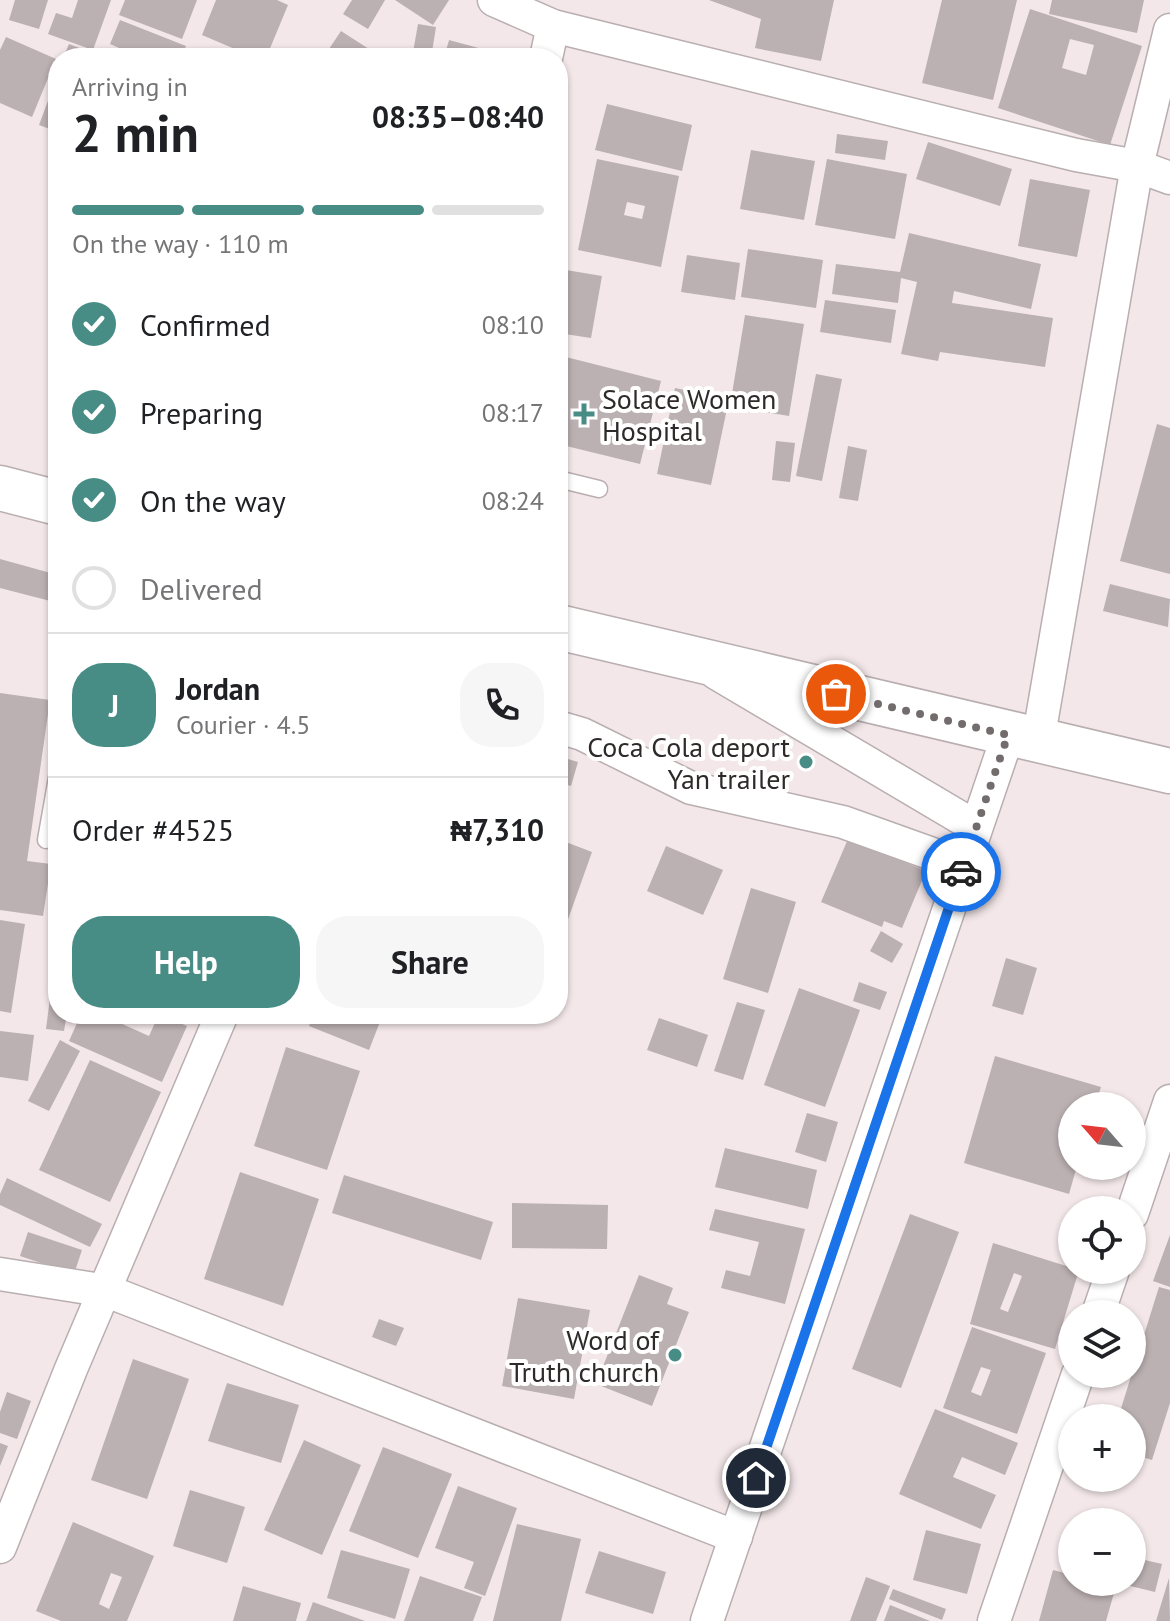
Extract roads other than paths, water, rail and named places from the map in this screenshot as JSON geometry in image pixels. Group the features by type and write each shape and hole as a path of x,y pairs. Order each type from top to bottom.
{"main road":[{"path":"0,488 48,500"},
{"path":"568,631 1170,771"}],"street":[{"path":"494,0 553,26 1076,155 1137,166 1170,178"},
{"path":"548,48 553,26"},
{"path":"707,1621 976,827 1023,738 1137,166 1170,30"},
{"path":"693,659 976,827"},
{"path":"568,730 691,788 843,822 963,865"},
{"path":"0,1547 71,1369 107,1291 218,1024"},
{"path":"1138,1196 1170,1101"},
{"path":"0,1274 107,1291 736,1537"},
{"path":"994,1621 1073,1388"}],"lane":[{"path":"568,481 599,489"},
{"path":"46,840 48,829"}],"place":[{"name":"Solace Women Hospital","path":"584,414"},
{"name":"Coca Cola deport Yan trailer","path":"806,762"},
{"name":"Word of Truth church","path":"675,1355"}]}
